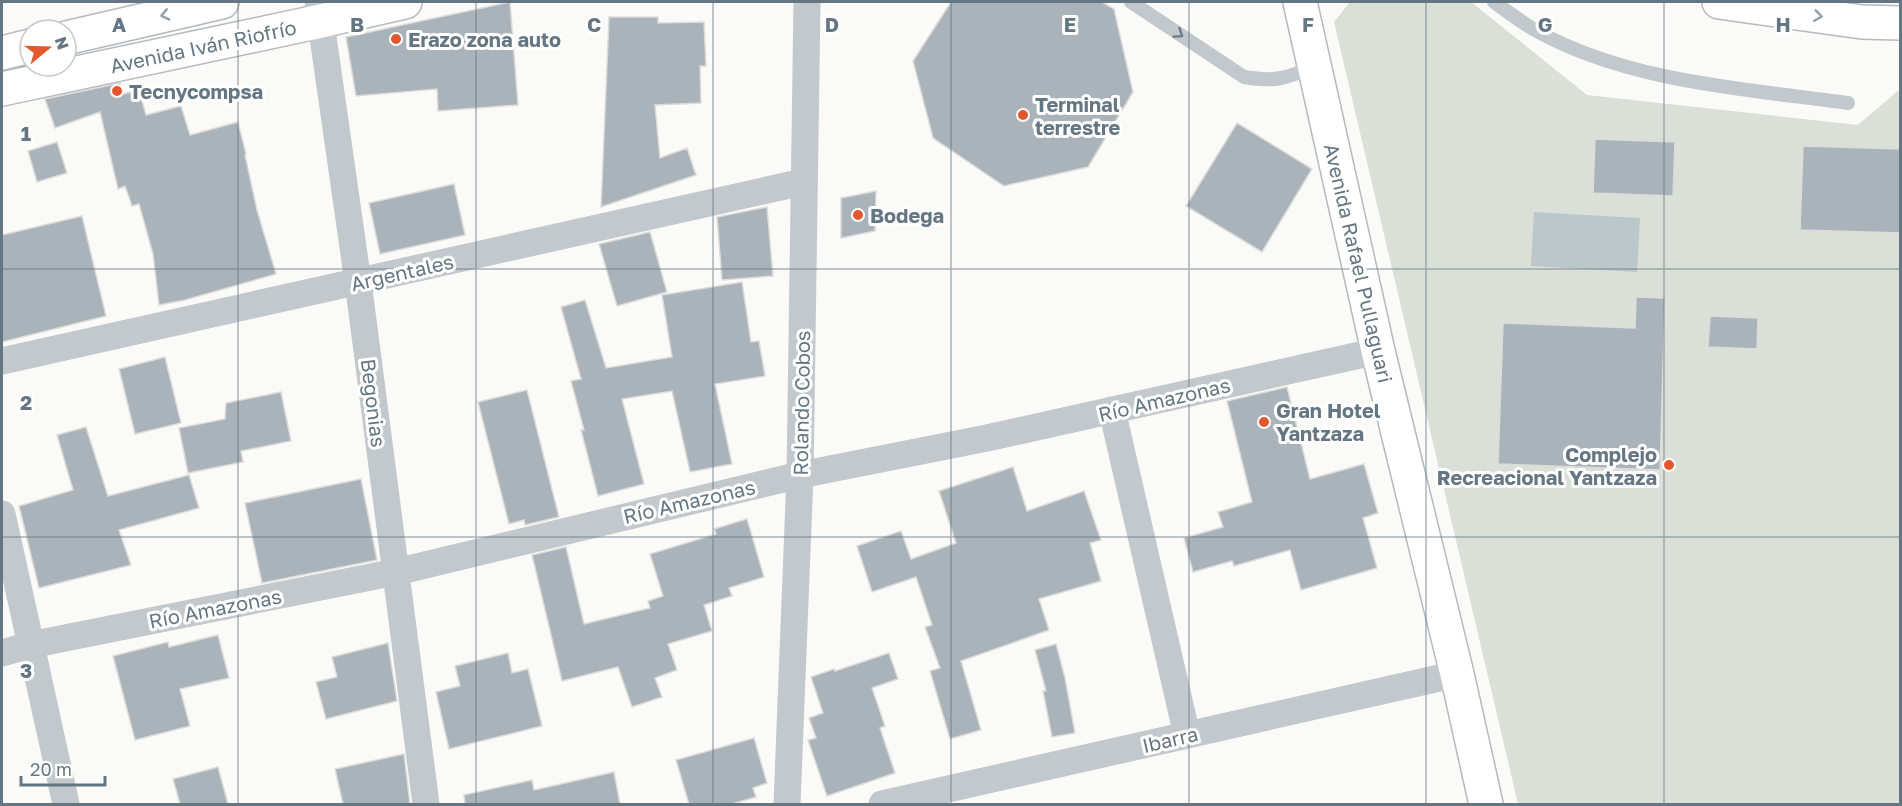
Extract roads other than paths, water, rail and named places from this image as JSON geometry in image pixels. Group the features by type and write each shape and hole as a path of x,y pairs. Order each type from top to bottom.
{"street":[{"name":"Avenida Iván Riofrío","path":"78,35 222,2"},
{"name":"Avenida Iván Riofrío","path":"2,89 320,11 405,2"},
{"name":"Rolando Cobos","path":"787,804 800,475 807,2"},
{"name":"Avenida Rafael Pullaguari","path":"1300,2 1378,351 1457,674 1486,804"},
{"path":"1719,2 1862,22 1900,23"},
{"name":"Begonias","path":"320,11 426,804"},
{"path":"2,53 18,49"},
{"name":"Argentales","path":"2,361 803,182"},
{"name":"Río Amazonas","path":"2,653 30,645 396,572 800,475 987,438 1378,351"},
{"path":"1112,410 1187,735"},
{"path":"2,514 66,804"},
{"name":"Ibarra","path":"882,804 1457,674"}],"lane":[{"path":"1131,2 1244,77 1266,81 1289,77 1314,66"},
{"path":"1494,2 1535,30 1595,57 1687,81 1848,103"}],"place":[{"name":"Erazo zona auto","path":"396,39"},
{"name":"Tecnycompsa","path":"117,91"},
{"name":"Terminal terrestre","path":"1023,115"},
{"name":"Bodega","path":"858,215"},
{"name":"Gran Hotel Yantzaza","path":"1264,422"},
{"name":"Complejo Recreacional Yantzaza","path":"1669,465"}]}
